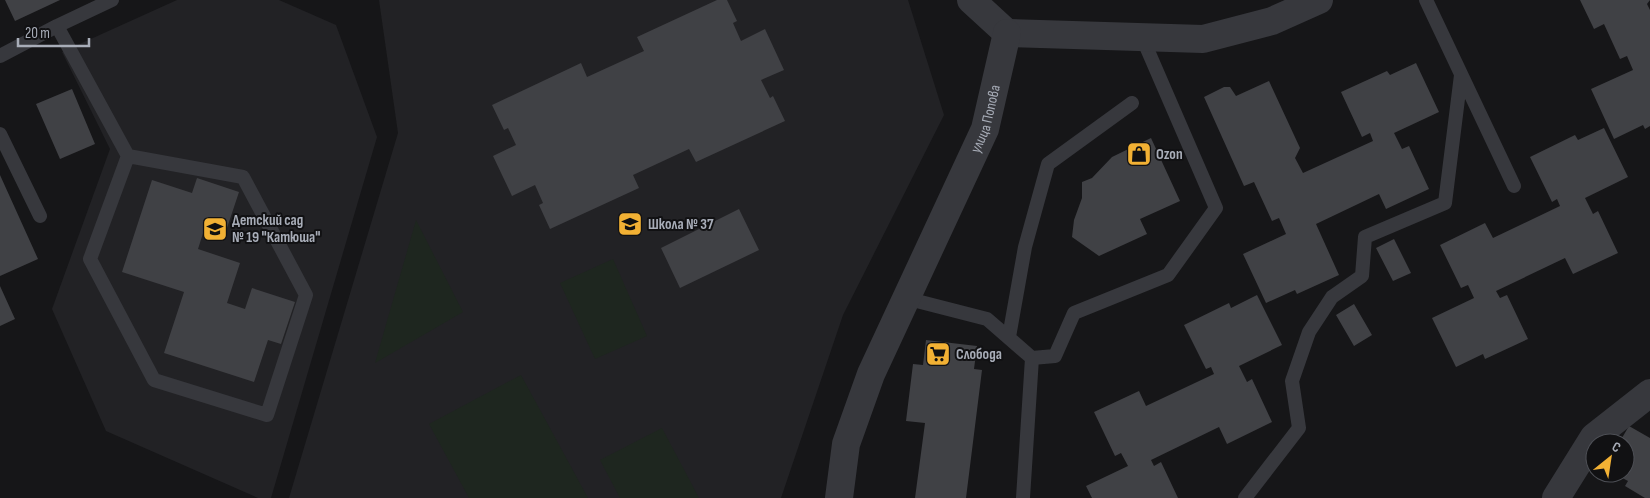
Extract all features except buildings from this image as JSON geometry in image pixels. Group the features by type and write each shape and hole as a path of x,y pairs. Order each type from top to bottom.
{"street":[{"path":"971,0 1007,32 1203,39 1272,21 1319,0"},
{"name":"улица Попова","path":"840,498 846,444 871,374 905,298 986,129 1007,32"},
{"path":"1556,498 1594,437 1650,393"}],"lane":[{"path":"0,56 112,0"},
{"path":"1426,0 1514,186"},
{"path":"57,26 128,156 90,259 154,380 267,415 306,295 243,177 128,156"},
{"path":"905,298 987,319 1032,358 1055,356 1074,313 1168,275 1216,208 1142,37"},
{"path":"1245,498 1299,428 1292,381 1309,332 1332,297 1362,276 1365,237 1445,203 1462,75"},
{"path":"1009,337 1025,247 1048,164 1132,103"},
{"path":"0,134 40,216"},
{"path":"1022,498 1032,358"}],"shaded area":[{"name":"Детский сад № 19 \"Катюша\"","path":"177,0 279,0 336,25 377,137 271,498 258,498 106,431 52,309 110,149 62,52"},
{"name":"Школа № 37","path":"379,0 908,0 944,115 843,315 781,498 289,498 398,133"},
{"path":"416,220 463,312 375,363"},
{"path":"613,259 647,336 595,359 560,283"},
{"path":"521,375 588,498 469,498 429,424"},
{"path":"662,428 699,498 620,498 600,460"}],"place":[{"name":"Ozon","path":"1139,154"},
{"name":"Школа № 37","path":"630,224"},
{"name":"Детский сад № 19 \"Катюша\"","path":"215,229"},
{"name":"Слобода","path":"938,354"}]}
